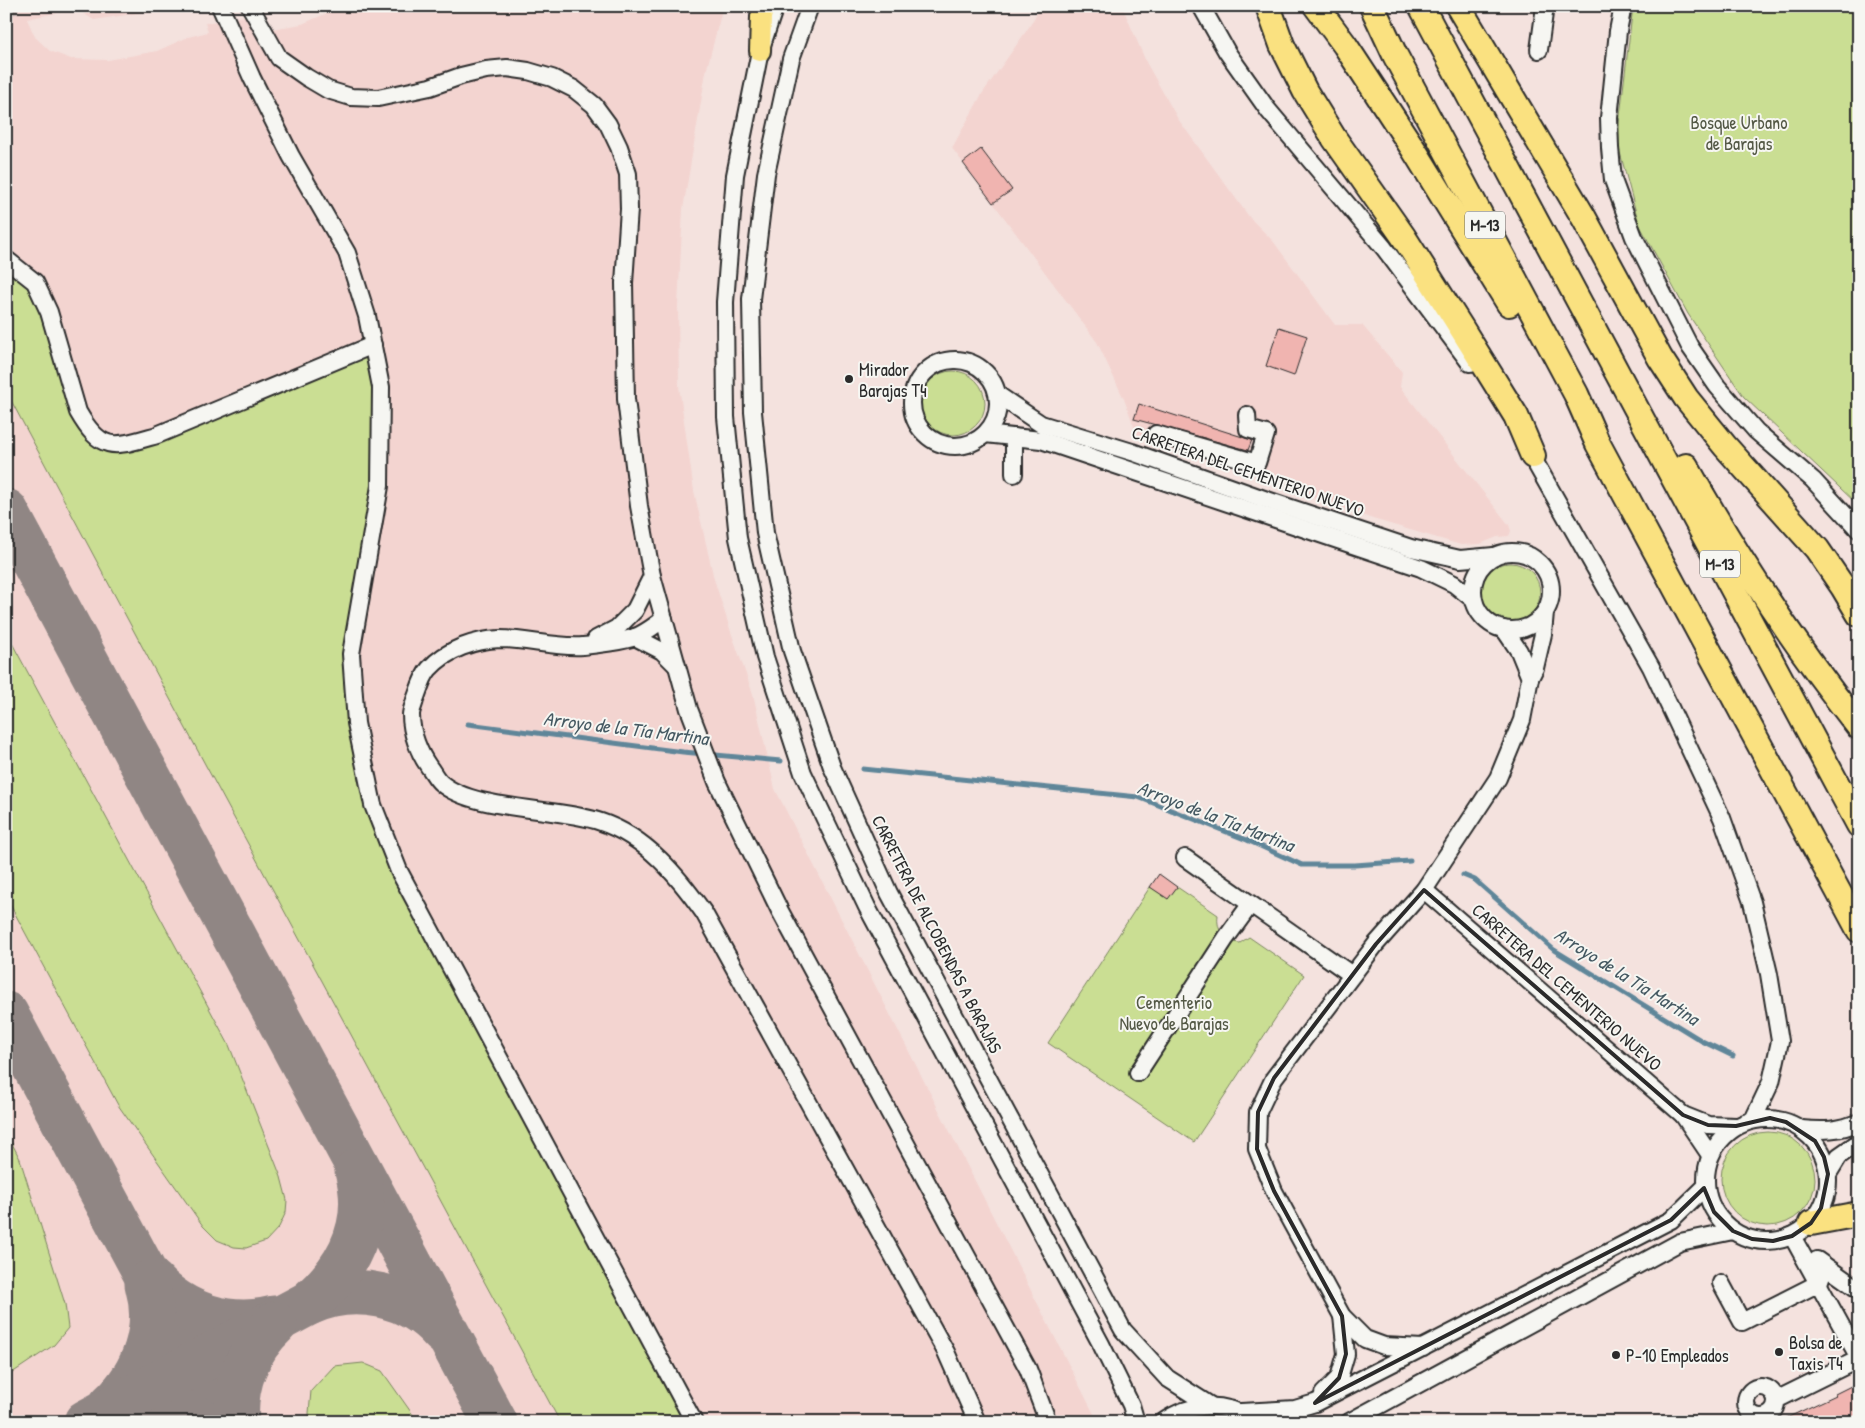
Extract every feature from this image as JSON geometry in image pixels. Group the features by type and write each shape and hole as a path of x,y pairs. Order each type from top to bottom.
{"highway":[{"path":"1268,6 1282,45 1305,91 1334,138 1403,236 1462,329 1516,416 1533,456"},
{"path":"1316,6 1345,45 1414,150 1490,270 1564,399 1598,444"},
{"name":"M-13","path":"1372,6 1395,55 1576,394 1598,444 1859,930"},
{"name":"M-13","path":"1421,6 1859,824"},
{"path":"1458,6 1584,218 1660,358 1686,398 1724,446 1817,549 1859,614"},
{"path":"1581,304 1620,348 1706,502 1758,587 1813,668 1859,727"},
{"path":"1801,1236 1859,1214"}],"main road":[{"path":"760,51 761,16 764,6"}],"street":[{"path":"775,6 760,51 735,175 725,302 726,407 738,538 765,657 803,773 866,907 1101,1344 1131,1405 1136,1422"},
{"name":"CARRETERA DE ALCOBENDAS A BARAJAS","path":"810,6 790,60 766,174 751,299 753,412 766,533 792,650 832,767 889,892 1123,1330 1166,1378 1211,1406"},
{"path":"1201,6 1227,52 1268,110 1384,248 1458,344 1533,456 1651,667 1722,818 1752,902 1769,974 1780,1041 1771,1082 1753,1120"},
{"path":"1539,50 1545,6"},
{"path":"1623,6 1618,30 1609,118 1610,148 1613,180 1634,237 1690,347 1716,386 1756,431 1813,480 1859,530"},
{"path":"252,10 279,58 306,78 328,90 351,97 378,98 406,93 486,70 507,68 528,71 552,78 574,89 594,105 608,124 619,147 628,174 624,283 626,399 639,506 652,576 689,709 717,782 780,911 1028,1369 1048,1422"},
{"path":"223,13 252,78 291,156 347,253 367,316 381,387 380,486 352,654 356,723 373,805 399,871 694,1422"},
{"path":"6,260 36,282 49,312 78,412 86,426 98,439 108,444 126,444 157,435 373,346"},
{"path":"958,360 972,363 984,371 993,382 998,395 998,410 993,423 984,434 973,442 959,446 945,444 932,439 921,429 914,417 912,402 914,388 921,376 932,366 944,361 958,360"},
{"name":"CARRETERA DEL CEMENTERIO NUEVO","path":"998,395 1041,424 1132,452 1259,498 1411,548 1460,559 1494,556"},
{"path":"1156,434 1257,463 1266,434 1248,428 1247,415"},
{"name":"CARRETERA DEL CEMENTERIO NUEVO","path":"984,434 1040,440 1422,568 1454,584 1474,600"},
{"path":"1014,437 1014,474"},
{"path":"1423,1348 1384,1346 1365,1339 1342,1316 1274,1191 1257,1149 1258,1112 1274,1078 1376,944 1424,890 1498,778 1522,720 1530,678 1535,668 1543,634 1545,612 1550,600 1551,588 1548,576 1541,565 1531,557 1519,553 1508,552 1494,556 1483,564 1476,575 1473,587 1474,600 1478,610 1494,626 1515,630 1526,628 1537,621 1545,612"},
{"path":"584,646 617,628 635,610 652,576"},
{"path":"622,622 636,617 647,616 664,619"},
{"path":"664,619 635,637 584,646 556,646 502,639 474,642 449,653 429,670 419,688 411,714 416,742 424,760 440,782 464,795 484,801 566,814 602,822 629,836 654,854 683,884 704,913 946,1352 977,1422"},
{"path":"1504,629 1519,651 1530,678"},
{"path":"635,637 662,651 677,666"},
{"path":"1185,858 1352,975"},
{"name":"CARRETERA DEL CEMENTERIO NUEVO","path":"1424,890 1683,1115 1710,1155"},
{"path":"1138,1073 1226,938 1250,905"},
{"name":"CARRETERA DEL CEMENTERIO NUEVO","path":"1683,1115 1708,1125 1736,1126"},
{"path":"1770,1118 1786,1122 1801,1129 1815,1141 1824,1157 1828,1174 1827,1192 1821,1208 1801,1236 1772,1241 1752,1239 1733,1231 1714,1212 1706,1186 1706,1170 1710,1155 1726,1134 1736,1126 1753,1120 1770,1118"},
{"path":"1801,1129 1825,1131 1859,1122"},
{"path":"1828,1174 1840,1156 1859,1142"},
{"path":"1163,1422 1184,1410 1211,1406 1241,1412 1295,1409 1315,1404 1672,1220 1706,1186"},
{"path":"1349,1422 1680,1242 1733,1231"},
{"path":"1801,1236 1826,1266 1859,1290"},
{"path":"1776,1400 1859,1358 1853,1332 1819,1283 1801,1236"},
{"path":"1720,1283 1742,1322 1819,1283 1826,1266"},
{"path":"1315,1404 1339,1378 1344,1362 1346,1354 1342,1316"},
{"path":"1754,1388 1766,1388 1774,1394 1776,1400 1770,1419 1760,1418 1750,1415 1746,1397 1754,1388"},
{"path":"1241,1412 1255,1422"}],"highlighted area":[{"path":"1424,890 1683,1115 1708,1125 1736,1126 1770,1118 1786,1122 1815,1141 1824,1157 1828,1174 1821,1208 1811,1223 1792,1236 1773,1241 1752,1239 1733,1231 1714,1212 1704,1188 1671,1220 1315,1403 1339,1378 1346,1354 1342,1316 1274,1191 1257,1149 1258,1112 1274,1078 1376,944"}],"shaded area":[{"path":"6,6 158,6 158,10 94,20 76,9 27,19 35,37 50,51 71,59 108,60 157,51 188,37 208,32 205,23 263,13 272,29 302,24 344,6 723,6 706,72 683,209 678,306 679,386 694,491 714,579 753,694 775,789 1098,1422 6,1422"},
{"path":"1041,6 1122,6 1147,64 1178,119 1250,218 1273,241 1335,325 1362,325 1402,372 1400,387 1509,525 1511,531 1509,536 1497,537 1480,544 1461,545 1373,519 1296,492 1290,485 1258,471 1216,457 1202,459 1138,437 1124,399 1097,342 952,148 982,94 1029,27"}],"green space":[{"name":"Bosque Urbano de Barajas","path":"1633,6 1859,6 1859,506 1744,397 1688,314 1639,224 1617,141"},
{"path":"6,259 35,282 86,426 126,444 373,345 380,486 351,654 373,805 694,1422 560,1422 6,391"},
{"path":"953,371 971,377 979,385 985,403 979,421 971,429 953,435 935,429 927,421 921,403 927,385 935,377"},
{"path":"1510,563 1526,568 1531,572 1535,577 1540,593 1535,609 1531,614 1526,618 1510,623 1494,618 1489,614 1485,609 1480,593 1485,577 1489,572 1494,568"},
{"path":"6,632 229,1045 281,1177 287,1200 286,1212 279,1227 266,1241 246,1248 234,1247 217,1240 203,1226 118,1105 6,897"},
{"name":"Cementerio Nuevo de Barajas","path":"1150,887 1177,887 1218,915 1218,926 1225,938 1240,943 1249,937 1304,975 1194,1142 1048,1043"},
{"path":"6,1132 20,1159 65,1304 68,1328 54,1345 6,1377"},
{"path":"1768,1132 1786,1136 1801,1146 1811,1161 1815,1179 1811,1197 1801,1212 1786,1222 1768,1226 1750,1222 1735,1212 1725,1197 1721,1179 1725,1161 1735,1146 1750,1136"},
{"path":"363,1363 382,1371 418,1422 310,1422 311,1391 334,1366"}],"building":[{"path":"981,149 1012,190 993,203 963,163"},
{"path":"1279,327 1307,336 1294,376 1266,366"},
{"path":"1139,404 1252,440 1248,450 1134,419"},
{"path":"1159,874 1177,887 1168,899 1150,887"},
{"path":"1859,1382 1859,1422 1778,1422 1836,1395"}],"waterway":[{"name":"Arroyo de la Tía Martina","path":"468,724 683,752 781,761"},
{"name":"Arroyo de la Tía Martina","path":"863,769 1138,797 1247,840 1302,865 1355,865 1410,861"},
{"name":"Arroyo de la Tía Martina","path":"1463,875 1475,880 1554,950 1702,1041 1733,1056"}],"taxiway":[{"path":"6,511 495,1422"},
{"path":"6,1014 225,1422"},
{"path":"86,1422 309,1303 335,1275 353,1244 359,1227 361,1209 361,1190 357,1171"},
{"path":"152,1281 164,1293 178,1302 208,1316 241,1322 274,1318"},
{"path":"111,1405 123,1393 132,1379 146,1349 152,1317 147,1284"},
{"path":"309,1303 345,1293 381,1295 415,1308 443,1332"},
{"path":"237,1422 238,1394 245,1368 257,1345 275,1324"},
{"path":"114,1410 149,1406 160,1407 183,1412 204,1422"}],"tunnel":[{"path":"6,7 18,6"}],"place":[{"name":"Mirador Barajas T4","path":"849,379"},
{"name":"Bolsa de Taxis T4","path":"1779,1352"},
{"name":"P-10 Empleados","path":"1616,1355"}]}
